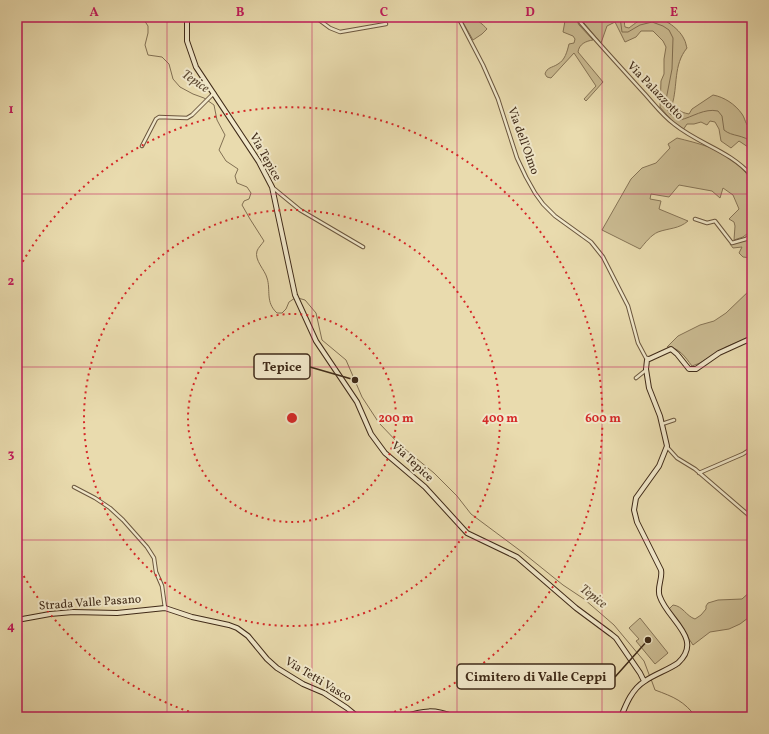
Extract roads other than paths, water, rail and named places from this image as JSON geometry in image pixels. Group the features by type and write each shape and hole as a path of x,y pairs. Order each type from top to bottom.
{"street":[{"name":"Via Tepice","path":"187,17 187,41 196,67 259,162 272,187 295,295 316,341 358,402 371,434 385,453 425,487 467,533 517,557 576,608 616,638 646,680"},
{"path":"315,17 330,28 340,32 386,24"},
{"name":"Via dell'Olmo","path":"458,17 483,65 498,99 520,164 529,182 543,204 555,216 591,242 603,257 628,306 638,343 646,358 649,358"},
{"name":"Via Palazzotto","path":"577,17 620,67 672,123 687,135 731,156 752,176"},
{"path":"142,146 156,119 159,117 187,118 214,93"},
{"path":"272,187 300,210 363,247"},
{"path":"695,219 707,223 715,221 732,243 746,239 752,234"},
{"path":"752,338 719,353 696,369 689,369 671,349 649,358 646,363 649,388 662,424 667,446 677,458 699,473 752,518"},
{"path":"636,378 646,369"},
{"path":"662,424 674,420"},
{"path":"621,717 636,688 646,680 676,665 683,659 688,643 686,636 670,615 659,597 662,577 661,570 636,522 634,510 636,498 659,466 667,446"},
{"path":"699,473 744,454 752,448"},
{"path":"74,487 110,508 147,547 154,558 156,572 162,586 165,608"},
{"name":"Strada Valle Pasano","path":"17,620 50,614 73,612 117,613 165,608"},
{"name":"Via Tetti Vasco","path":"165,608 192,617 237,628 248,636 267,659 277,668 303,684 324,693 358,717"},
{"path":"404,717 420,711 432,711 454,717"}],"waterway":[{"name":"Tepice","path":"142,17 148,26 145,45 148,55 162,57 169,64 173,79 180,87 204,98 214,105 217,120 225,135 219,150 226,161 238,169 235,176 237,183 247,187 251,193 249,199 244,201 242,205 264,241 256,254 267,278 270,300 273,309 277,313 282,313 286,309 289,302 295,298"},
{"path":"620,17 622,32 628,32 640,25 652,22 669,30 673,38 672,69 665,105 670,114 680,120 703,112 713,110 718,111 722,116 724,130 731,134 745,138 752,143"},
{"name":"Tepice","path":"298,298 305,300 316,313 322,340 346,360 362,397 379,423 400,445 434,473 457,496 471,514 563,585 584,599 614,625 644,661 650,677"},
{"name":"Tepice","path":"651,679 655,690 678,700 696,717"}],"place":[{"name":"Tepice","path":"355,380"},
{"name":"Cimitero di Valle Ceppi","path":"648,640"}]}
